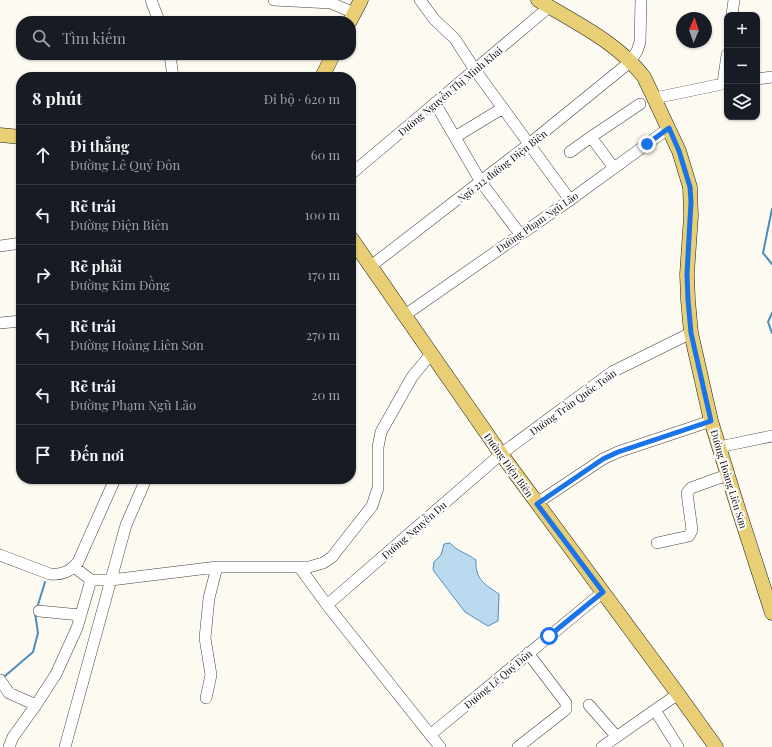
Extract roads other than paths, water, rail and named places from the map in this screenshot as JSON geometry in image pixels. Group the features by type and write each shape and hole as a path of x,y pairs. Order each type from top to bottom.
{"main road":[{"path":"353,16 361,0"},
{"name":"Đường Hoàng Liên Sơn","path":"544,3 606,41 636,67 644,77 655,98 679,151 690,187 691,216 687,274 691,333 711,421 772,613"},
{"path":"324,72 330,60"},
{"path":"0,135 16,137"},
{"name":"Đường Điện Biên","path":"356,245 501,454 716,747"}],"street":[{"path":"151,0 157,16"},
{"path":"274,0 330,3 350,16"},
{"path":"420,0 434,19 455,39 475,70 570,200"},
{"path":"630,62 637,51 640,42 641,0"},
{"path":"732,12 734,0"},
{"name":"Đường Nguyễn Thị Minh Khai","path":"356,170 475,70 544,3"},
{"path":"171,60 172,72"},
{"name":"Ngõ 212 đường Điện Biên","path":"371,266 481,182 630,62"},
{"path":"760,79 772,77"},
{"path":"655,98 724,83"},
{"path":"435,104 481,182 520,234"},
{"path":"570,152 640,104"},
{"path":"455,137 503,108"},
{"name":"Đường Phạm Ngũ Lão","path":"405,315 570,200 669,128"},
{"path":"591,138 614,168"},
{"path":"0,246 16,244"},
{"path":"0,323 16,321"},
{"name":"Đường Trần Quốc Toản","path":"501,454 612,372 691,333"},
{"path":"74,568 91,580 111,580 216,567 300,568 316,566 332,557 372,506 378,488 378,447 381,432 412,377 432,354"},
{"path":"537,504 603,459 618,452 711,421"},
{"path":"719,447 772,436"},
{"name":"Đường Nguyễn Du","path":"327,605 501,454"},
{"path":"657,543 689,536 692,530 687,493 691,488 727,475"},
{"path":"0,555 50,574 66,573 74,568 113,484"},
{"path":"65,747 126,525 144,484"},
{"path":"206,698 211,675 205,638 209,598 216,567"},
{"path":"300,568 327,605 440,747"},
{"path":"9,747 13,737 56,674 77,628 91,580"},
{"name":"Đường Lê Quý Đôn","path":"430,735 603,592"},
{"path":"38,611 80,615"},
{"path":"518,747 564,711 566,706 566,703 528,653"},
{"path":"0,680 9,693 36,705"},
{"path":"602,747 678,694"},
{"path":"589,706 616,736"},
{"path":"655,710 678,747"}],"water":[{"path":"450,543 476,560 476,567 479,576 485,584 499,594 498,621 488,626 465,612 433,570 434,562 441,555 444,544"}],"waterway":[{"path":"772,209 763,253 772,264"},
{"path":"772,313 768,322 772,333"},
{"path":"37,608 45,582"},
{"path":"5,676 33,652 38,633 35,613"}]}
